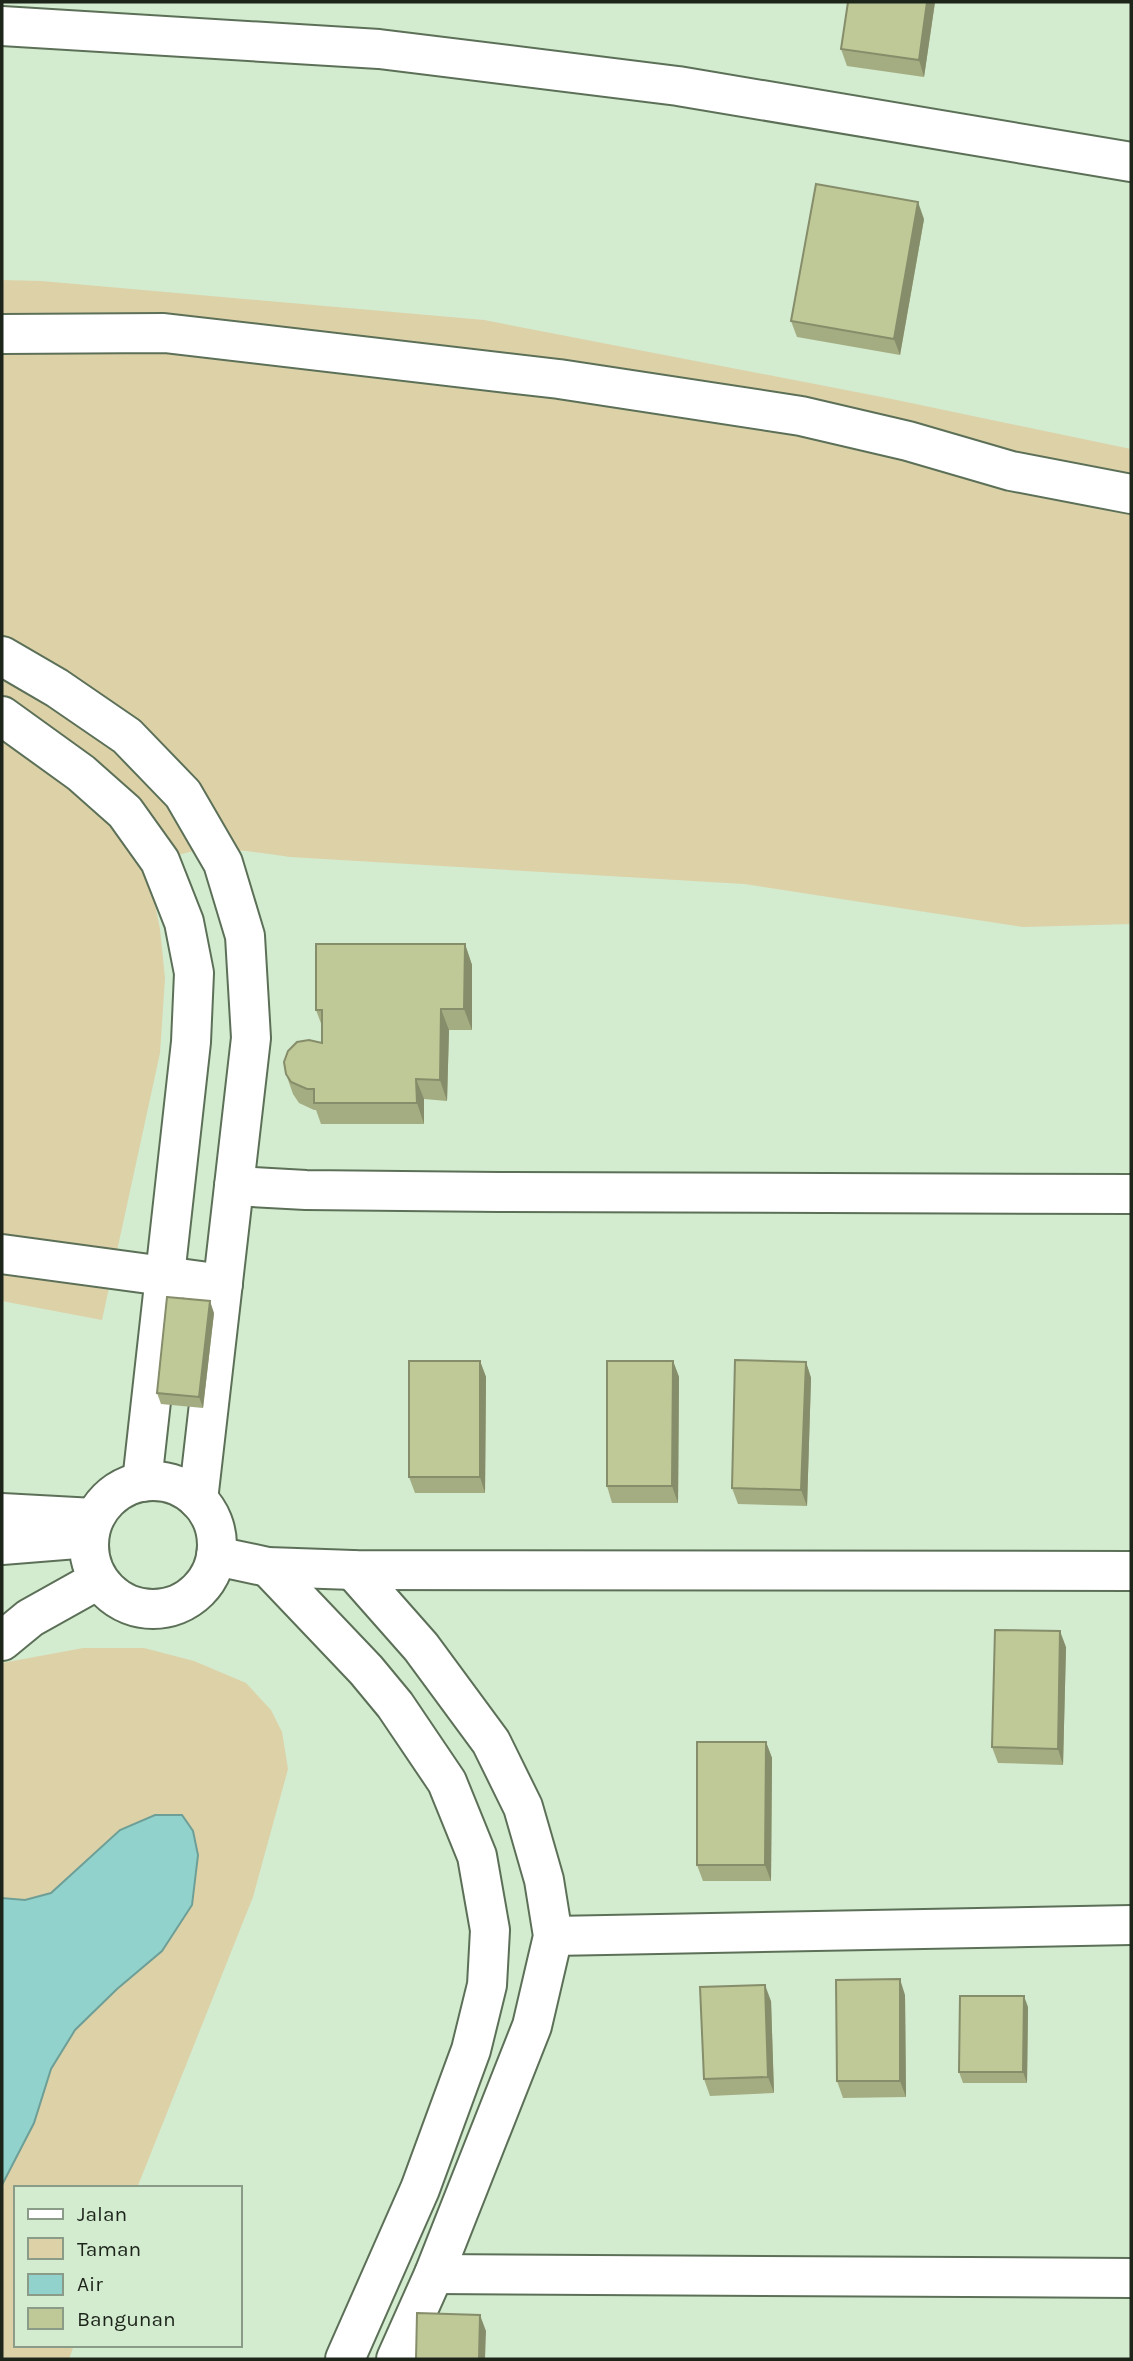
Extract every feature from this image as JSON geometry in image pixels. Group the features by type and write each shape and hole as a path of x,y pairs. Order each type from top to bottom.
{"street":[{"path":"2,26 393,51 677,86 1131,162"},
{"path":"2,334 164,333 559,379 802,416 908,441 1011,471 1131,494"},
{"path":"2,656 57,688 127,736 183,794 223,863 245,936 251,1038 198,1500"},
{"path":"2,716 81,773 125,812 160,861 184,922 194,973 191,1042 142,1482"},
{"path":"234,1186 306,1190 499,1192 1131,1194"},
{"path":"2,1254 223,1284"},
{"path":"142,1482 172,1485 198,1500 210,1516 216,1536 216,1556 208,1577 194,1594 176,1605 154,1609 132,1606 113,1596 98,1580 90,1559 91,1528 106,1502 122,1489 142,1482"},
{"path":"2,1513 91,1528"},
{"path":"2,1545 91,1528"},
{"path":"216,1556 268,1567 353,1570 1131,1571"},
{"path":"268,1567 366,1670 395,1705 447,1782 477,1856 490,1930 487,1985 471,2049 420,2189 345,2359"},
{"path":"353,1570 421,1647 491,1742 523,1807 544,1880 553,1936 532,2026 435,2274 396,2359"},
{"path":"2,1641 30,1618 98,1580"},
{"path":"553,1936 1131,1925"},
{"path":"435,2274 1131,2278"}],"green space":[{"path":"2,280 41,281 484,320 887,398 1131,449 1131,924 1023,927 744,884 290,857 213,849 184,854 168,861 151,885 160,929 165,978 160,1053 102,1320 2,1301"},
{"path":"83,1648 144,1648 194,1661 246,1683 271,1710 282,1732 288,1769 253,1897 138,2186 14,2186 14,2347 73,2347 69,2359 2,2359 2,1663"}],"water":[{"path":"155,1815 182,1815 193,1831 198,1855 192,1905 162,1951 117,1989 75,2030 51,2069 34,2123 2,2185 2,1898 25,1900 51,1893 120,1830"}],"building":[{"path":"848,2 927,2 919,60 841,49"},
{"path":"816,184 918,202 894,339 791,321"},
{"path":"316,944 465,944 464,1009 441,1009 440,1080 416,1079 417,1103 314,1103 314,1089 291,1082 284,1062 288,1051 297,1042 309,1040 322,1043 322,1010 316,1010"},
{"path":"167,1297 210,1301 199,1397 157,1393"},
{"path":"735,1360 806,1362 801,1490 732,1488"},
{"path":"409,1361 480,1361 480,1477 409,1477"},
{"path":"607,1361 673,1361 672,1486 607,1486"},
{"path":"995,1630 1060,1631 1058,1749 992,1747"},
{"path":"697,1742 766,1742 765,1865 697,1865"},
{"path":"900,1979 900,2081 837,2081 836,1980"},
{"path":"765,1985 768,2077 704,2079 700,1987"},
{"path":"960,1996 1024,1996 1023,2072 959,2072"},
{"path":"417,2313 480,2315 479,2359 416,2359"}]}
